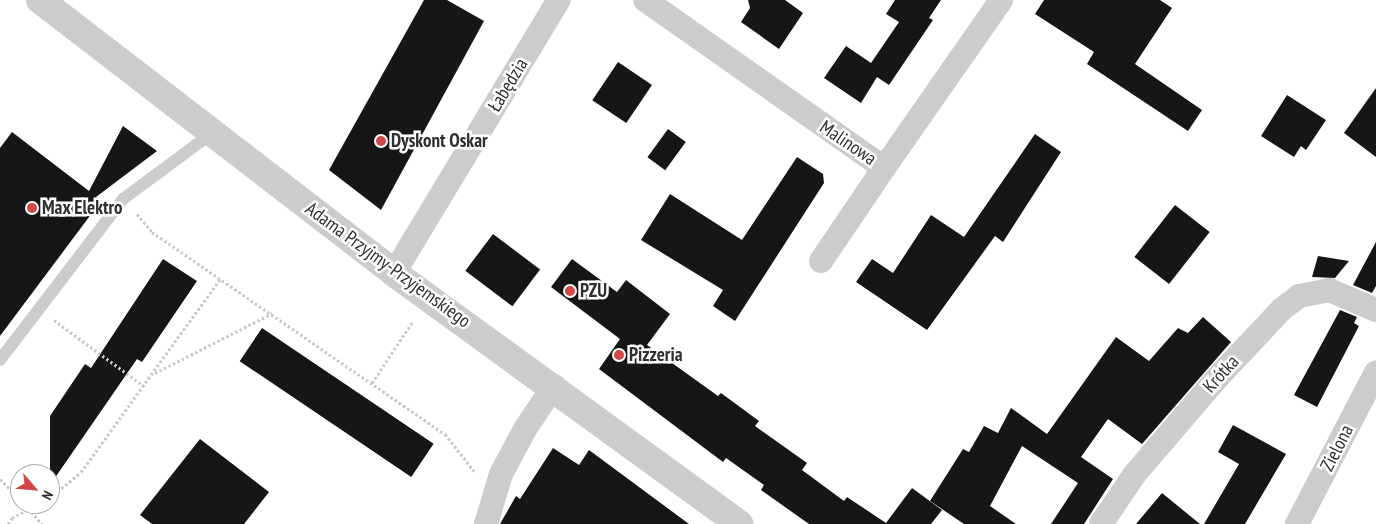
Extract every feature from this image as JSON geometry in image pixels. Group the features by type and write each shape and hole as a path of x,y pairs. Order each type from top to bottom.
{"street":[{"name":"Adama Przyjmy-Przyjemskiego","path":"40,0 211,134 394,273 554,386 740,524"},
{"name":"Łabędzia","path":"394,273 559,0"},
{"name":"Malinowa","path":"645,0 884,168 1001,0"},
{"path":"821,262 884,168"},
{"name":"Krótka","path":"1101,524 1134,475 1218,377 1282,309 1299,296 1329,290 1376,310"},
{"name":"Zielona","path":"1297,524 1376,372"},
{"path":"486,524 493,494 525,429 554,386"}],"lane":[{"path":"0,360 123,199 211,134"}],"path":[{"path":"123,199 152,232 273,313 445,434 493,494"},
{"path":"60,490 82,472 220,279"},
{"path":"372,383 429,296"},
{"path":"40,310 144,386"},
{"path":"152,374 273,313"},
{"path":"0,479 10,489"},
{"path":"8,524 19,514"},
{"path":"34,514 42,524"}],"building":[{"path":"424,0 447,0 484,21 381,210 329,170"},
{"path":"748,0 785,0 803,13 779,49 741,22 750,8"},
{"path":"895,0 941,0 929,18 933,20 889,85 877,77 861,103 824,78 846,46 871,63 899,22 886,14"},
{"path":"1044,0 1160,0 1172,8 1135,64 1202,110 1188,131 1087,64 1094,52 1035,14"},
{"path":"618,62 652,85 626,123 592,100"},
{"path":"1376,88 1376,157 1344,133"},
{"path":"1287,95 1326,120 1306,150 1301,146 1294,157 1261,136"},
{"path":"123,126 157,151 96,197 101,201 0,336 0,148 12,132 89,191"},
{"path":"668,129 686,142 665,170 647,157"},
{"path":"1035,134 1061,152 1003,242 995,236 927,330 856,282 872,259 893,273 931,215 964,237"},
{"path":"797,157 823,174 824,183 735,321 713,306 723,290 641,240 670,194 742,240"},
{"path":"1175,205 1210,232 1169,284 1134,257"},
{"path":"493,234 540,270 512,306 465,271"},
{"path":"1376,242 1376,286 1372,293 1353,285"},
{"path":"1318,256 1349,261 1335,278 1312,277"},
{"path":"163,259 197,281 142,362 137,359 60,471 60,464 50,464 50,416 85,364 91,368"},
{"path":"572,259 617,292 626,280 670,314 647,345 718,396 721,393 759,421 755,426 807,463 802,470 844,501 847,497 886,523 912,488 942,510 931,524 809,524 761,490 764,485 726,458 723,462 599,369 620,339 551,287"},
{"path":"1340,310 1357,317 1354,323 1359,326 1317,407 1294,395"},
{"path":"1203,317 1231,342 1142,444 1108,419 1081,457 1113,479 1084,524 1051,524 1078,483 1022,446 990,506 1016,524 964,524 930,501 963,449 969,452 984,426 998,433 1011,408 1047,434 1116,337 1149,361 1178,328 1188,333"},
{"path":"262,328 434,444 411,477 240,361"},
{"path":"1233,425 1286,454 1245,524 1204,524 1239,464 1218,452"},
{"path":"200,439 269,492 244,524 152,524 140,515"},
{"path":"553,448 579,465 589,450 689,524 500,524 516,496 520,499"},
{"path":"1162,493 1200,524 1136,524"}],"place":[{"name":"Dyskont Oskar","path":"381,141"},
{"name":"Max Elektro","path":"32,208"},
{"name":"PZU","path":"570,291"},
{"name":"Pizzeria","path":"619,355"}]}
